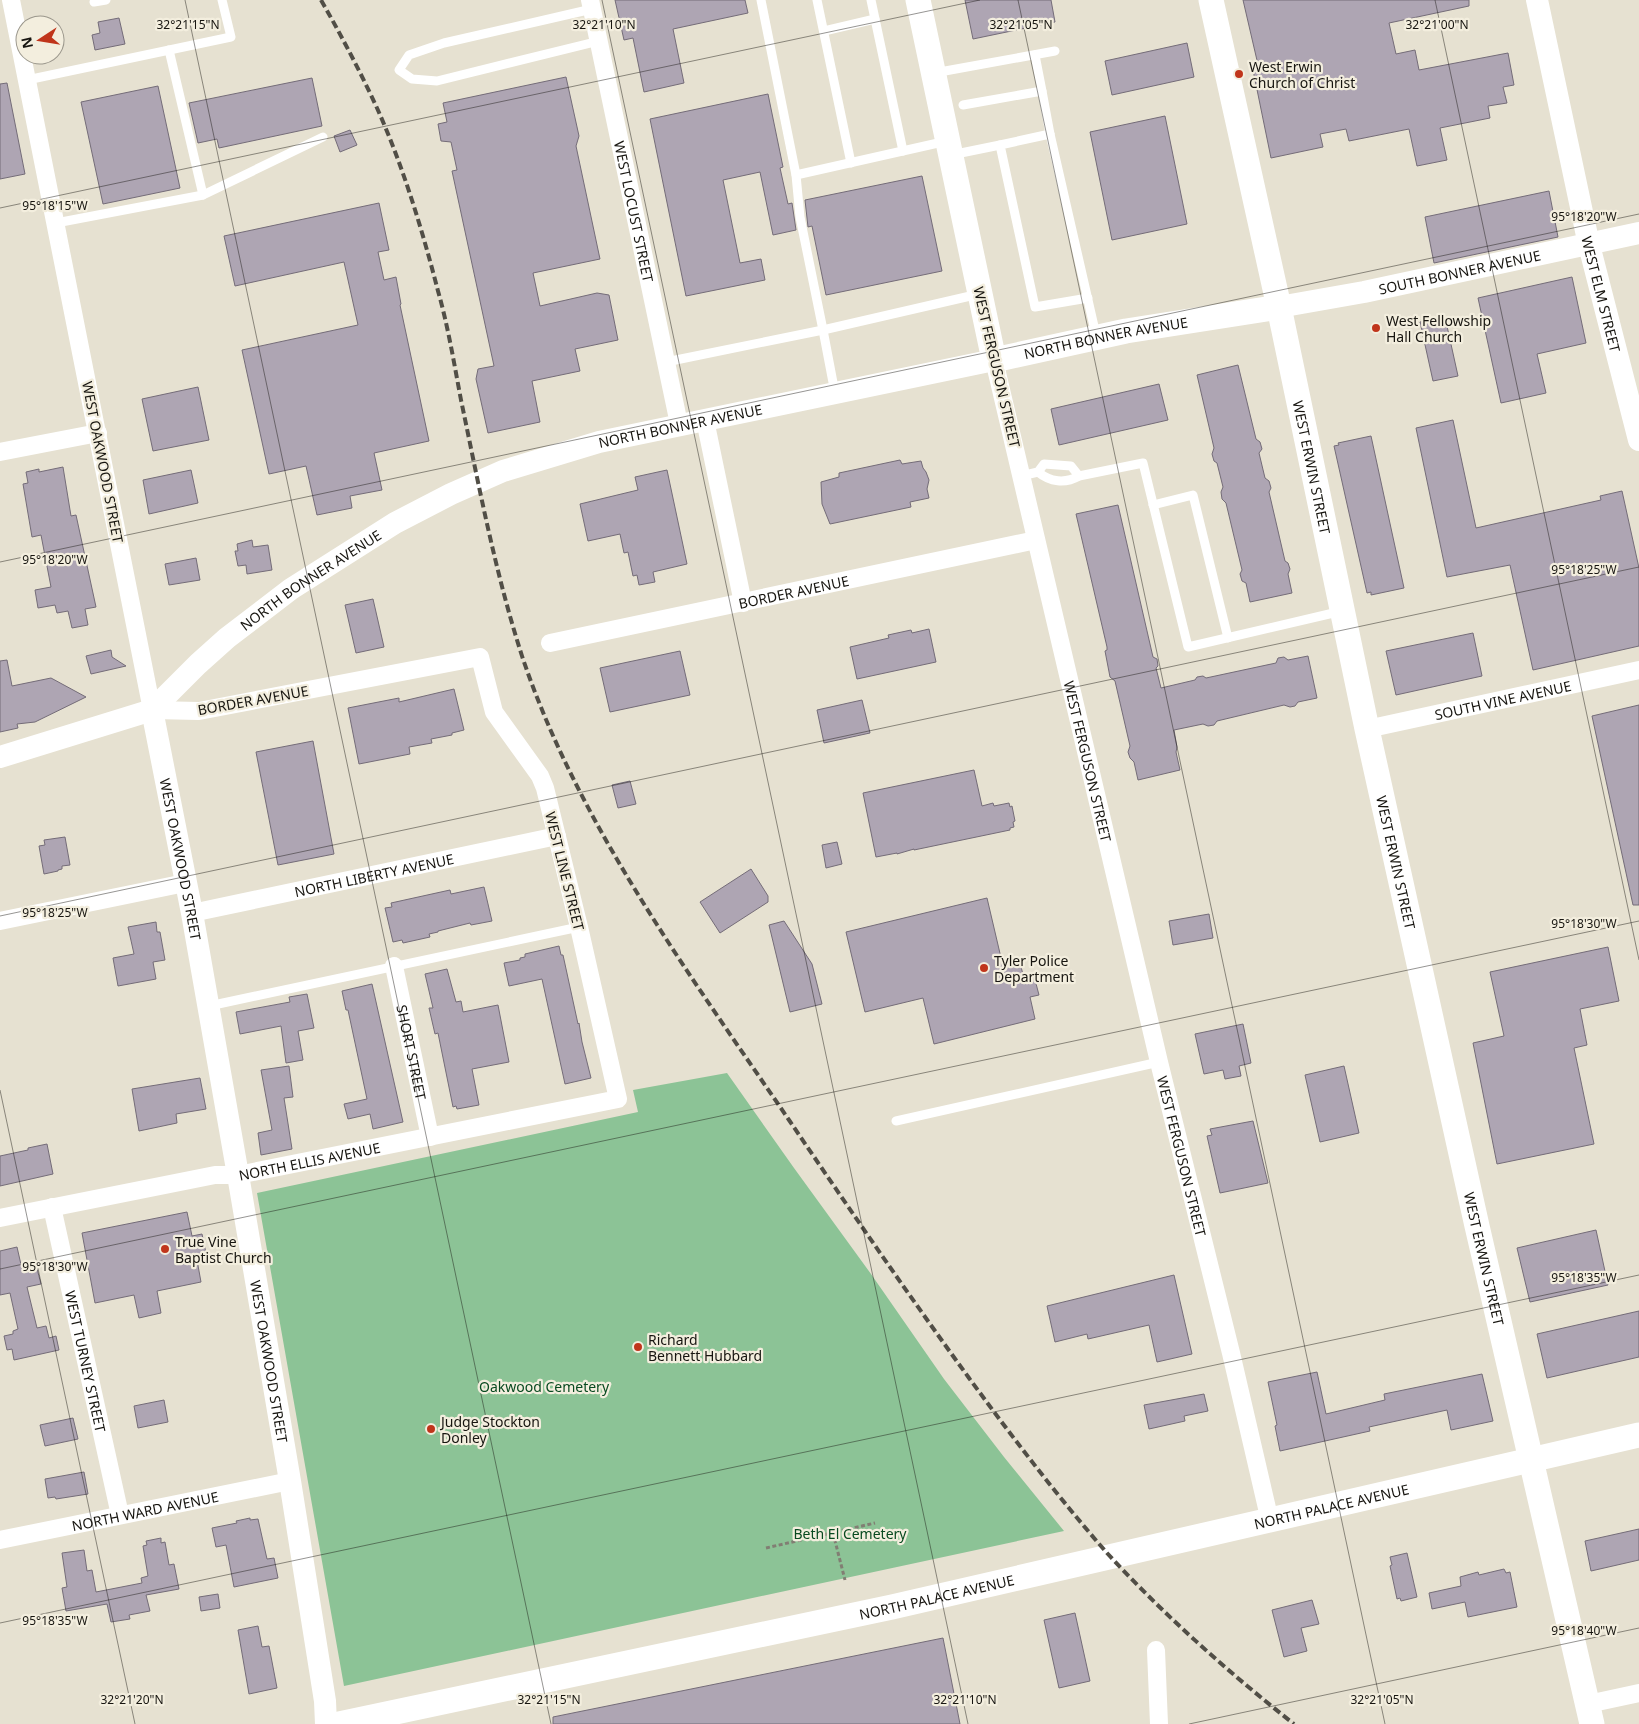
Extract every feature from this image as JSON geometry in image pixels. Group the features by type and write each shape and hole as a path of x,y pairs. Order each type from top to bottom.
{"main road":[{"name":"WEST FERGUSON STREET","path":"918,0 994,360"},
{"name":"WEST ERWIN STREET","path":"1211,0 1279,307 1367,729 1590,1714"},
{"name":"NORTH BONNER AVENUE","path":"994,360 1126,331 1279,307"},
{"name":"NORTH PALACE AVENUE","path":"339,1724 892,1608 1639,1435"}],"street":[{"name":"WEST OAKWOOD STREET","path":"11,0 192,913 290,1481 326,1700 326,1724"},
{"name":"WEST ELM STREET","path":"1537,0 1589,245 1639,440"},
{"name":"WEST LOCUST STREET","path":"591,4 679,424"},
{"name":"SOUTH BONNER AVENUE","path":"1279,307 1364,292 1639,234"},
{"name":"NORTH BONNER AVENUE","path":"152,710 227,638 291,589 395,523 451,494 503,471 599,442 994,360"},
{"name":"WEST FERGUSON STREET","path":"994,360 1030,474 1036,540 1270,1521"},
{"path":"705,420 744,603"},
{"path":"0,452 98,433"},
{"name":"BORDER AVENUE","path":"550,643 1036,540"},
{"name":"BORDER AVENUE","path":"0,757 152,710 199,711 480,657"},
{"name":"WEST LINE STREET","path":"480,657 494,712 540,776 545,788 618,1098"},
{"name":"SOUTH VINE AVENUE","path":"1367,729 1639,670"},
{"name":"NORTH LIBERTY AVENUE","path":"192,913 557,836"},
{"path":"0,921 185,883"},
{"name":"SHORT STREET","path":"394,966 430,1137"},
{"name":"NORTH ELLIS AVENUE","path":"0,1218 215,1175 238,1176 618,1098"},
{"name":"WEST TURNEY STREET","path":"52,1207 120,1516"},
{"name":"NORTH WARD AVENUE","path":"0,1540 290,1481"},
{"path":"1156,1650 1159,1724"},
{"path":"1590,1714 1639,1693"}],"lane":[{"path":"94,2 106,0"},
{"path":"27,80 231,37 222,0"},
{"path":"761,0 796,175 800,218 824,330 835,393"},
{"path":"817,0 851,162"},
{"path":"871,0 903,151"},
{"path":"591,4 444,43 408,55 398,70 412,79 437,81 599,41"},
{"path":"824,31 875,19"},
{"path":"169,50 203,195"},
{"path":"934,73 1056,51"},
{"path":"1035,55 1050,134 1097,337"},
{"path":"964,105 1042,91"},
{"path":"796,175 903,151 1000,145 1050,134"},
{"path":"56,223 203,195 323,136"},
{"path":"1000,145 1036,307 1088,298"},
{"path":"666,362 824,330 980,294"},
{"path":"1030,474 1047,479 1070,481 1079,476 1143,463 1188,647 1342,611"},
{"path":"1030,474 1044,464 1071,466 1079,476"},
{"path":"1153,505 1193,495 1228,638"},
{"path":"208,1006 579,928"},
{"path":"896,1121 1159,1062"}],"path":[{"path":"766,1548 875,1523"},
{"path":"833,1533 845,1580"}],"green space":[{"name":"Oakwood Cemetery","path":"727,1073 944,1379 1064,1531 344,1686 257,1193 638,1112 633,1090"}],"building":[{"path":"615,0 745,0 748,13 673,29 684,83 644,92 633,38 624,40"},
{"path":"965,0 1051,0 1055,22 973,39"},
{"path":"1243,0 1469,0 1469,6 1389,23 1396,54 1415,50 1419,70 1508,53 1514,85 1503,87 1507,103 1488,106 1490,118 1440,128 1447,160 1417,166 1409,129 1349,141 1346,129 1320,134 1323,147 1271,158 1253,70 1259,69"},
{"path":"119,18 125,44 95,50 92,35 100,33 98,22"},
{"path":"1187,43 1194,77 1112,95 1105,61"},
{"path":"566,77 579,136 576,146 600,259 533,273 540,306 597,293 609,295 618,340 575,349 580,371 532,381 540,422 488,433 476,379 478,369 494,366 452,171 457,170 451,142 441,141 438,124 447,122 443,103"},
{"path":"312,78 322,126 219,148 217,139 198,143 189,103"},
{"path":"7,83 25,174 0,179 0,84"},
{"path":"158,86 180,188 103,204 81,102"},
{"path":"768,94 783,167 780,168 788,204 792,203 796,230 773,235 760,172 723,180 740,263 761,259 765,280 686,296 650,119"},
{"path":"1165,116 1187,224 1112,240 1090,132"},
{"path":"350,130 357,145 340,152 334,136"},
{"path":"922,176 942,271 826,295 812,226 808,227 805,200"},
{"path":"1549,191 1558,237 1434,263 1425,217"},
{"path":"379,203 389,250 378,252 384,280 396,277 400,305 429,441 374,453 382,490 350,496 352,508 317,515 306,466 269,474 242,350 358,325 344,262 235,286 224,236"},
{"path":"1572,277 1586,343 1537,354 1546,393 1501,403 1478,298"},
{"path":"1445,317 1458,376 1433,381 1420,322"},
{"path":"1238,365 1256,439 1260,442 1262,449 1259,453 1265,478 1269,481 1271,488 1269,492 1285,561 1290,569 1288,574 1292,593 1250,602 1246,583 1242,581 1240,574 1242,570 1226,503 1222,499 1221,492 1223,487 1217,463 1214,461 1212,454 1214,448 1197,375"},
{"path":"1159,384 1168,420 1059,445 1051,409"},
{"path":"198,387 209,440 153,451 142,399"},
{"path":"1453,420 1476,528 1601,500 1600,496 1622,491 1639,568 1639,646 1533,670 1510,565 1447,577 1416,428"},
{"path":"1371,436 1404,588 1371,595 1371,592 1367,593 1334,446 1339,445 1338,443"},
{"path":"900,460 902,464 921,461 929,480 927,489 929,498 910,502 911,507 830,524 822,504 821,482 839,477 839,473"},
{"path":"63,467 71,516 76,515 96,607 85,609 88,625 72,628 68,611 57,613 55,605 38,608 35,590 51,587 41,535 32,537 23,484 28,483 26,472 39,469 39,472"},
{"path":"191,470 198,503 149,514 143,480"},
{"path":"667,470 687,564 653,572 655,582 639,585 637,575 633,576 628,552 624,553 620,534 588,541 580,504 638,490 635,477"},
{"path":"1118,505 1153,657 1157,659 1158,666 1156,668 1161,688 1195,680 1197,677 1203,676 1206,678 1276,663 1278,658 1284,657 1288,660 1308,656 1317,698 1298,702 1295,706 1284,705 1217,721 1214,725 1208,726 1203,724 1174,730 1180,770 1138,780 1134,762 1128,752 1130,746 1115,681 1110,677 1105,651 1107,647 1076,514"},
{"path":"252,540 253,547 268,545 272,570 247,574 246,565 238,566 235,551 238,551 237,544"},
{"path":"196,558 200,580 169,585 165,564"},
{"path":"373,599 384,647 356,653 345,605"},
{"path":"929,629 936,662 857,679 850,647 889,638 888,635 911,630 912,633"},
{"path":"1473,633 1482,676 1396,695 1386,651"},
{"path":"111,650 112,657 126,666 91,674 86,656"},
{"path":"680,651 690,695 610,712 600,668"},
{"path":"7,660 12,686 51,678 86,697 35,722 17,724 18,728 0,732 0,661"},
{"path":"454,689 464,730 452,733 452,735 431,739 432,743 409,747 410,754 359,764 348,708 399,698 399,702"},
{"path":"862,700 870,733 824,743 817,710"},
{"path":"1639,705 1639,905 1633,905 1592,716"},
{"path":"313,741 334,854 278,865 256,752"},
{"path":"974,770 982,806 993,803 994,806 1009,803 1010,807 1012,806 1015,821 1013,822 1014,827 1010,828 1010,830 876,857 863,793"},
{"path":"630,781 636,804 618,808 612,785"},
{"path":"65,837 70,865 62,866 62,869 58,871 44,874 39,846 45,845 44,840"},
{"path":"837,842 842,864 826,868 822,845"},
{"path":"751,869 768,896 768,902 720,933 700,902"},
{"path":"484,887 492,921 471,925 470,923 429,934 430,937 403,943 402,940 393,942 385,908 392,907 391,903 450,890 451,894"},
{"name":"Tyler Police Department","path":"987,898 1002,962 1019,958 1024,979 1034,976 1039,995 1030,997 1035,1019 934,1044 923,998 865,1012 846,932"},
{"path":"1209,914 1213,938 1173,945 1169,921"},
{"path":"784,921 812,964 822,1004 790,1012 769,925"},
{"path":"156,922 157,932 160,932 165,960 153,962 156,979 118,986 113,958 134,954 128,927"},
{"path":"559,946 561,955 563,955 591,1078 565,1084 542,979 509,986 504,963 520,960 520,958 525,957 525,954"},
{"path":"1608,947 1619,1001 1580,1009 1587,1045 1574,1048 1594,1144 1497,1164 1473,1043 1504,1036 1490,972"},
{"path":"447,969 456,1002 461,1001 463,1012 498,1005 509,1062 472,1069 479,1105 457,1109 456,1106 453,1107 438,1033 435,1034 429,1008 433,1008 425,974"},
{"path":"372,984 403,1122 373,1129 370,1114 348,1119 344,1104 367,1099 348,1010 346,1010 342,991"},
{"path":"307,994 314,1028 298,1031 303,1060 286,1063 281,1026 240,1034 236,1012 290,1002 289,997"},
{"path":"1243,1024 1251,1063 1239,1066 1241,1076 1225,1079 1223,1070 1204,1074 1195,1034"},
{"path":"289,1066 293,1097 284,1098 292,1149 261,1155 258,1133 272,1130 261,1070"},
{"path":"1344,1066 1359,1133 1320,1142 1305,1075"},
{"path":"200,1078 206,1109 176,1114 177,1123 139,1131 132,1089"},
{"path":"1253,1121 1268,1183 1220,1193 1207,1136 1212,1135 1210,1129"},
{"path":"47,1144 53,1174 0,1186 0,1156"},
{"path":"187,1212 192,1236 202,1234 207,1258 197,1260 201,1282 157,1291 161,1313 139,1318 134,1295 95,1303 82,1233"},
{"path":"1596,1230 1608,1285 1530,1302 1517,1248"},
{"path":"17,1247 22,1269 36,1265 41,1284 27,1287 37,1328 46,1326 49,1338 56,1336 59,1350 14,1360 12,1349 7,1350 4,1336 13,1334 13,1331 18,1329 10,1293 0,1295 0,1251"},
{"path":"1174,1275 1192,1354 1157,1362 1149,1325 1088,1339 1087,1334 1055,1342 1047,1306"},
{"path":"1639,1311 1639,1357 1547,1378 1537,1334"},
{"path":"1317,1372 1326,1414 1385,1400 1384,1394 1482,1374 1493,1421 1451,1430 1447,1410 1369,1427 1370,1431 1280,1451 1268,1382"},
{"path":"1204,1394 1208,1411 1184,1416 1185,1421 1149,1429 1144,1405"},
{"path":"164,1400 168,1422 138,1428 134,1406"},
{"path":"73,1418 78,1439 45,1446 40,1425"},
{"path":"84,1472 88,1494 56,1499 55,1497 48,1498 45,1479"},
{"path":"250,1518 250,1520 258,1519 267,1559 274,1558 278,1578 234,1587 226,1545 216,1547 212,1528 237,1523 236,1521"},
{"path":"1639,1529 1639,1560 1591,1571 1585,1541"},
{"path":"161,1538 161,1543 165,1542 169,1565 174,1564 179,1589 146,1595 150,1611 129,1615 130,1619 111,1622 107,1604 66,1611 62,1588 67,1587 62,1553 84,1550 87,1571 92,1570 96,1592 142,1583 141,1578 148,1576 143,1546 147,1545 146,1541"},
{"path":"1407,1553 1417,1597 1401,1601 1400,1598 1397,1599 1390,1557"},
{"path":"1504,1569 1506,1573 1510,1572 1517,1607 1468,1617 1465,1602 1432,1609 1429,1593 1461,1586 1460,1577 1478,1572 1479,1575"},
{"path":"218,1594 220,1608 201,1611 199,1597"},
{"path":"1312,1600 1319,1624 1301,1628 1307,1651 1284,1657 1272,1610"},
{"path":"1075,1613 1090,1681 1059,1688 1044,1620"},
{"path":"258,1626 262,1647 269,1646 277,1688 249,1694 238,1630"},
{"path":"943,1638 960,1724 553,1724 553,1717"}],"railway":[{"path":"321,0 371,94 404,175 445,318 488,529 512,624 545,718 573,779 605,838 639,897 713,1010 900,1282 1036,1467 1107,1553 1151,1599 1245,1684 1294,1724"}],"place":[{"name":"West Erwin Church of Christ","path":"1239,74"},
{"name":"West Fellowship Hall Church","path":"1376,328"},
{"name":"Tyler Police Department","path":"984,968"},
{"name":"True Vine Baptist Church","path":"165,1249"},
{"name":"Richard Bennett Hubbard","path":"638,1347"},
{"name":"Judge Stockton Donley","path":"431,1429"}],"park label":[{"name":"Beth El Cemetery","path":"850,1533"}]}
